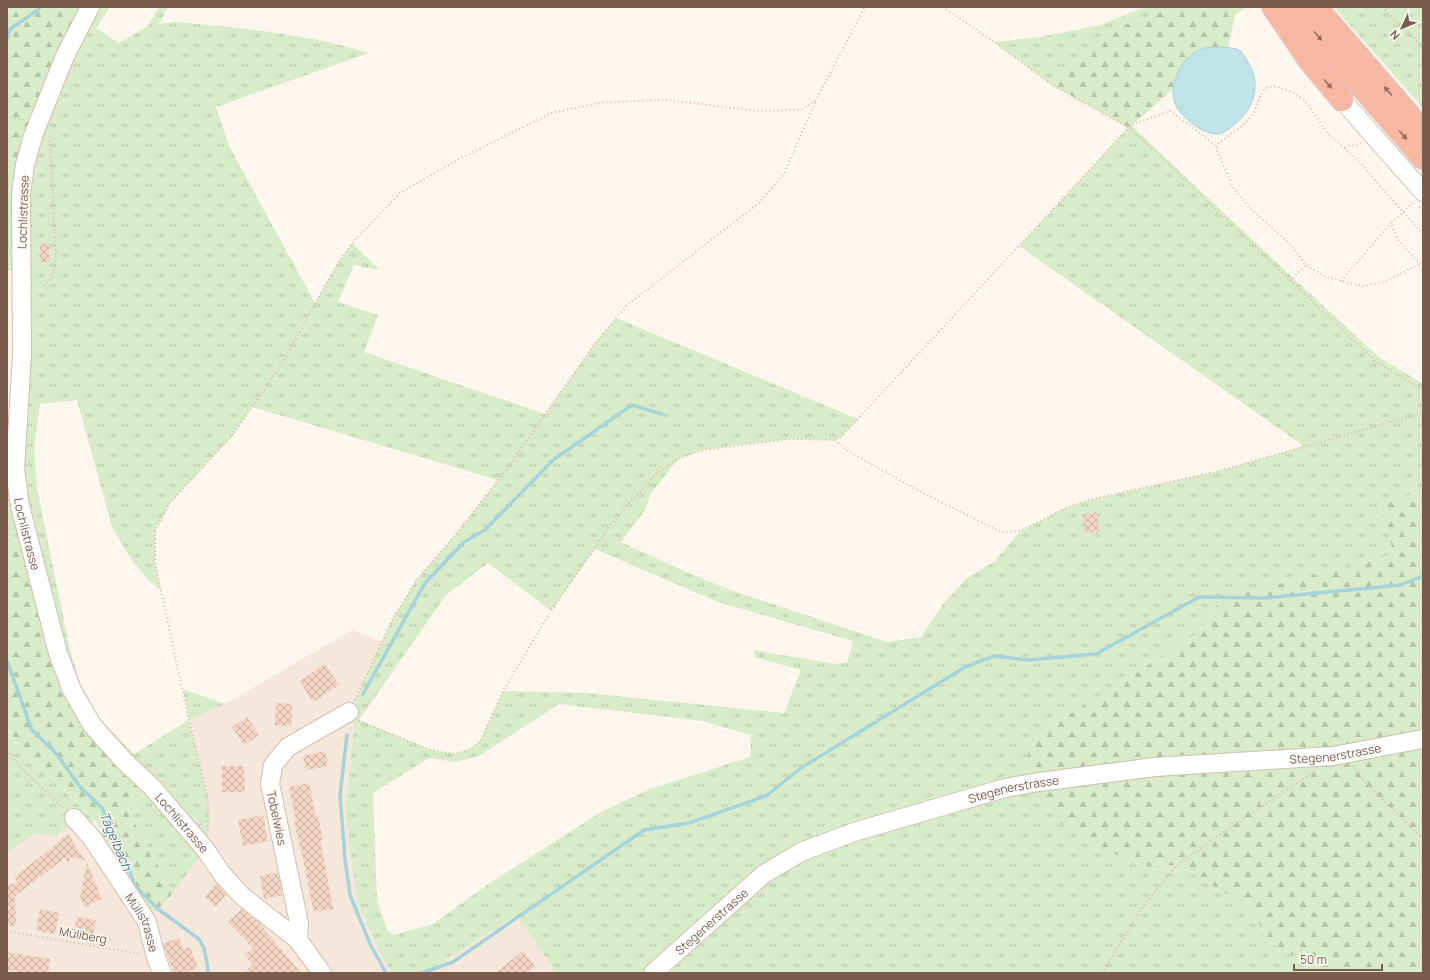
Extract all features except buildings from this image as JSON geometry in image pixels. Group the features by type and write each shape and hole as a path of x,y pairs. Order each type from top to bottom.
{"highway":[{"path":"1273,7 1309,60 1342,100"},
{"path":"1292,7 1423,158"},
{"path":"1316,7 1423,130"}],"street":[{"name":"Lochlistrasse","path":"90,7 65,56 33,136 25,165 21,194 22,354 15,470 20,506 58,653 72,690 92,725 125,762 152,788 205,848 222,874 242,896 298,940 322,973"},
{"path":"1342,100 1419,197"},
{"name":"Tobelwies","path":"298,940 299,923 270,784 273,765 288,747 349,712"},
{"name":"Stegenerstrasse","path":"653,973 764,874 801,852 854,832 1006,788 1039,782 1155,767 1341,755 1423,739"},
{"name":"Mülistrasse","path":"74,818 92,838 147,922 159,965"}],"path":[{"path":"865,7 816,100 784,174 759,202 627,305 596,342 509,466 416,582 393,618 349,712 358,720 431,750 455,754 468,750 480,742 503,691 551,610 610,527 624,509 656,474 678,459 703,450 791,439 835,440 842,436 1131,125 1170,111 1217,147"},
{"path":"943,7 994,42 1052,85 1129,128 1375,361 1423,390"},
{"path":"1382,7 1423,47"},
{"path":"1423,234 1360,160 1328,134 1309,106 1303,99 1294,93 1275,86 1266,88 1262,92 1253,114 1243,125 1219,143 1217,147 1217,151 1234,189 1251,209 1291,245 1306,265 1324,276 1363,286 1385,282 1423,262"},
{"path":"205,848 209,825 208,799 189,720 155,563 155,531 170,503 232,436 283,362 336,266 352,243 400,193 461,158 552,112 604,102 669,100 758,111 801,110 816,100"},
{"path":"44,286 53,276 56,259 49,132"},
{"path":"1362,142 1358,145 1345,148 1362,142"},
{"path":"1341,281 1391,223 1419,197"},
{"path":"1391,223 1398,240 1420,264"},
{"path":"1290,281 1306,265"},
{"path":"835,440 848,451 923,493 1001,532 1020,531 1066,508 1088,500 1215,472 1423,413"},
{"path":"7,750 27,774 74,818"},
{"path":"1102,973 1143,907 1177,865 1216,837 1341,755 1359,776 1423,839"},
{"name":"Müliberg","path":"7,931 159,965"}],"shaded area":[{"path":"352,630 382,642 349,712 354,726 345,811 375,942 391,973 7,973 7,853 35,833 56,836 72,823 147,922 173,893 205,848 208,799 189,720 225,704"},
{"path":"517,914 556,973 424,973"}],"green space":[{"path":"7,7 90,7 65,56 21,194 7,204"},
{"path":"90,7 110,7 96,28 119,43 148,26 159,7 168,7 159,24 174,22 272,32 345,46 369,53 216,107 229,146 315,303 336,266 352,243 380,270 354,265 338,302 378,315 364,352 545,414 596,342 616,318 858,419 842,436 835,440 791,439 737,445 703,450 678,459 650,495 646,509 621,542 684,571 733,591 888,642 921,637 943,604 966,579 995,561 1020,531 1066,508 1088,500 1215,472 1304,446 1019,246 1131,125 1379,357 1423,384 1423,491 1379,505 1394,554 1221,599 1198,633 1042,732 1027,751 1140,867 1177,865 1255,910 1264,939 1326,973 556,973 517,915 424,973 391,973 375,942 357,901 345,811 354,726 349,712 393,618 416,581 460,529 498,480 252,407 232,436 170,503 155,531 155,563 161,590 150,582 130,558 112,527 77,400 40,404 34,448 37,488 70,650 81,686 101,720 134,754 189,720 208,799 209,825 205,849 173,893 127,809 152,788 92,725 31,548 7,537 7,494 19,505 21,269 7,271 7,204 21,194 25,165","holes":["595,549 718,602 853,641 847,662 835,664 754,650 754,657 801,670 784,713 587,693 503,691 480,742 468,750 455,754 431,750 359,720 446,595 488,563 551,611","559,704 702,721 751,735 750,757 650,789 601,812 487,885 433,924 394,935 387,930 377,901 373,793 429,758 455,762 479,756"]},
{"path":"1145,7 1162,7 1161,12 1104,32 1052,85 994,42 1040,37 1101,25"},
{"path":"1162,7 1246,7 1235,15 1228,48 1221,47 1179,69 1174,88 1129,128 1052,85 1104,32 1161,12"},
{"path":"1334,7 1423,7 1423,108"},
{"path":"1423,491 1423,973 1326,973 1264,939 1255,910 1177,865 1140,867 1063,826 1039,782 1027,751 1042,732 1198,633 1221,599 1394,554 1379,505"},
{"path":"7,537 31,548 72,690 152,787 127,809 173,893 147,922 95,820 13,739 7,729"},
{"path":"183,689 225,704 189,720"},
{"path":"7,730 13,739 95,821 87,826 72,823 56,836 35,833 7,853"}],"water":[{"path":"1215,47 1227,47 1239,50 1246,59 1255,79 1254,96 1247,111 1233,126 1226,131 1216,134 1206,132 1187,120 1175,105 1173,96 1175,78 1184,62 1199,50"}],"waterway":[{"name":"Tägelbach","path":"7,40 10,29 38,10 40,7"},
{"path":"363,694 425,583 464,542 485,530 553,460 632,405 662,414"},
{"path":"421,973 453,962 644,830 689,823 766,796 801,768 965,667 994,656 1028,660 1096,654 1199,597 1264,598 1401,585 1423,576"},
{"name":"Tägelbach","path":"7,661 32,730 55,752 80,787 102,808 118,841 135,886 158,909 199,939 204,948 208,973"},
{"path":"347,735 340,795 345,859 350,895 370,944 386,973"}]}
